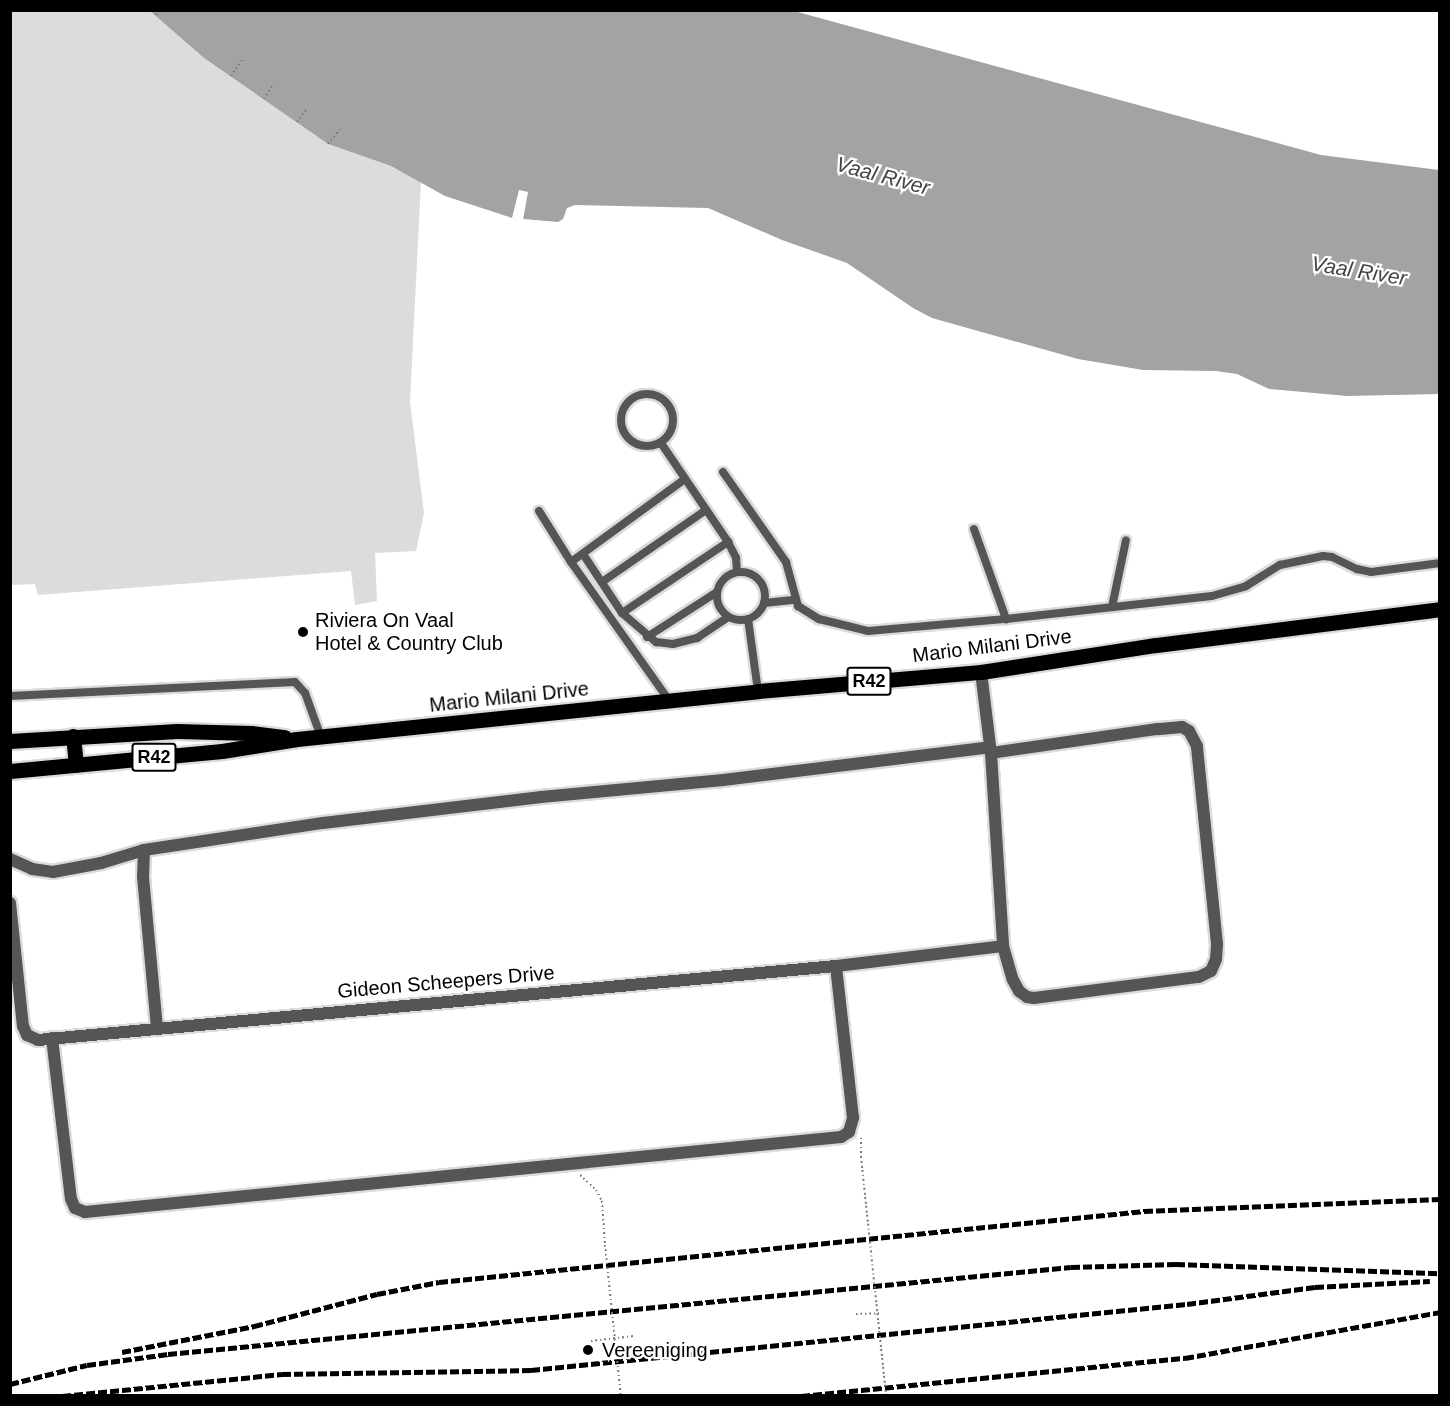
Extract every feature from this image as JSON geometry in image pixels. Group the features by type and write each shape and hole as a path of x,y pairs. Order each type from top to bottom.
{"main road":[{"name":"Mario Milani Drive","path":"10,771 758,691 981,672 1156,645 1440,609"},
{"name":"Mario Milani Drive","path":"10,741 177,731 251,733 297,739"},
{"path":"73,736 76,765"}],"street":[{"path":"10,859 32,869 53,872 144,850 323,823 541,797 723,780 990,750 1157,729 1182,727 1190,731 1197,746 1218,949 1213,967 1199,976 1030,998 1021,993 1013,980 1003,946 990,750 981,672"},
{"path":"144,850 143,877 157,1029"},
{"name":"Gideon Scheepers Drive","path":"10,903 23,1026 27,1035 34,1040 836,966 1003,946"},
{"path":"52,1038 71,1199 75,1208 82,1212 837,1137 847,1134 853,1118 836,966"}],"lane":[{"path":"648,394 663,400 669,406 674,422 672,430 661,442 644,446 628,438 621,422 626,405 632,399 648,394"},
{"path":"661,442 728,542 736,558 737,572"},
{"path":"723,472 786,562 795,600 804,612 819,619 868,631 1006,619 1232,591 1246,586 1280,565 1323,556 1332,557 1357,569 1371,572 1440,563"},
{"path":"571,562 685,479"},
{"path":"602,582 706,510"},
{"path":"539,511 571,562 670,702"},
{"path":"974,529 1006,619"},
{"path":"1112,607 1126,540"},
{"path":"622,613 728,542"},
{"path":"583,554 622,613 647,637 661,644 688,640 709,632 728,617"},
{"path":"647,637 717,592 723,579 737,572 752,574 759,580 765,594 764,603 755,616 748,620 728,617 721,610 717,592"},
{"path":"764,603 795,600"},
{"path":"748,620 758,691"},
{"path":"10,696 295,682 304,693 321,737"}],"path":[{"path":"156,15 159,10"},
{"path":"231,76 243,58"},
{"path":"264,99 272,86"},
{"path":"297,122 306,110"},
{"path":"328,144 340,129"},
{"path":"861,1157 886,1395"},
{"path":"568,1164 596,1190 602,1201 621,1395"},
{"path":"856,1314 879,1313"},
{"path":"591,1341 634,1336"}],"shaded area":[{"path":"11,11 150,11 204,58 328,144 391,166 421,181 410,402 424,513 416,551 375,553 377,601 355,605 351,571 38,595 35,584 11,585"}],"water":[{"name":"Vaal River","path":"150,11 794,11 1321,155 1439,170 1439,394 1347,396 1269,389 1237,374 1216,371 1143,370 1078,359 932,318 913,308 847,263 782,240 708,208 575,205 567,208 563,219 558,222 512,218 445,196 391,166 328,144 204,58"}],"pier":[{"path":"519,190 528,192 523,220 512,218"}],"railway":[{"path":"122,1352 254,1326 377,1294 439,1282 1144,1211 1440,1199"},
{"path":"10,1384 87,1365 168,1354 1071,1267 1176,1264 1440,1273"},
{"path":"62,1396 282,1374 531,1370 1187,1304 1315,1287 1430,1281"},
{"path":"801,1396 1185,1358 1440,1312"}],"place":[{"name":"Riviera On Vaal Hotel & Country Club","path":"303,632"},
{"name":"Vereeniging","path":"588,1350"}]}
